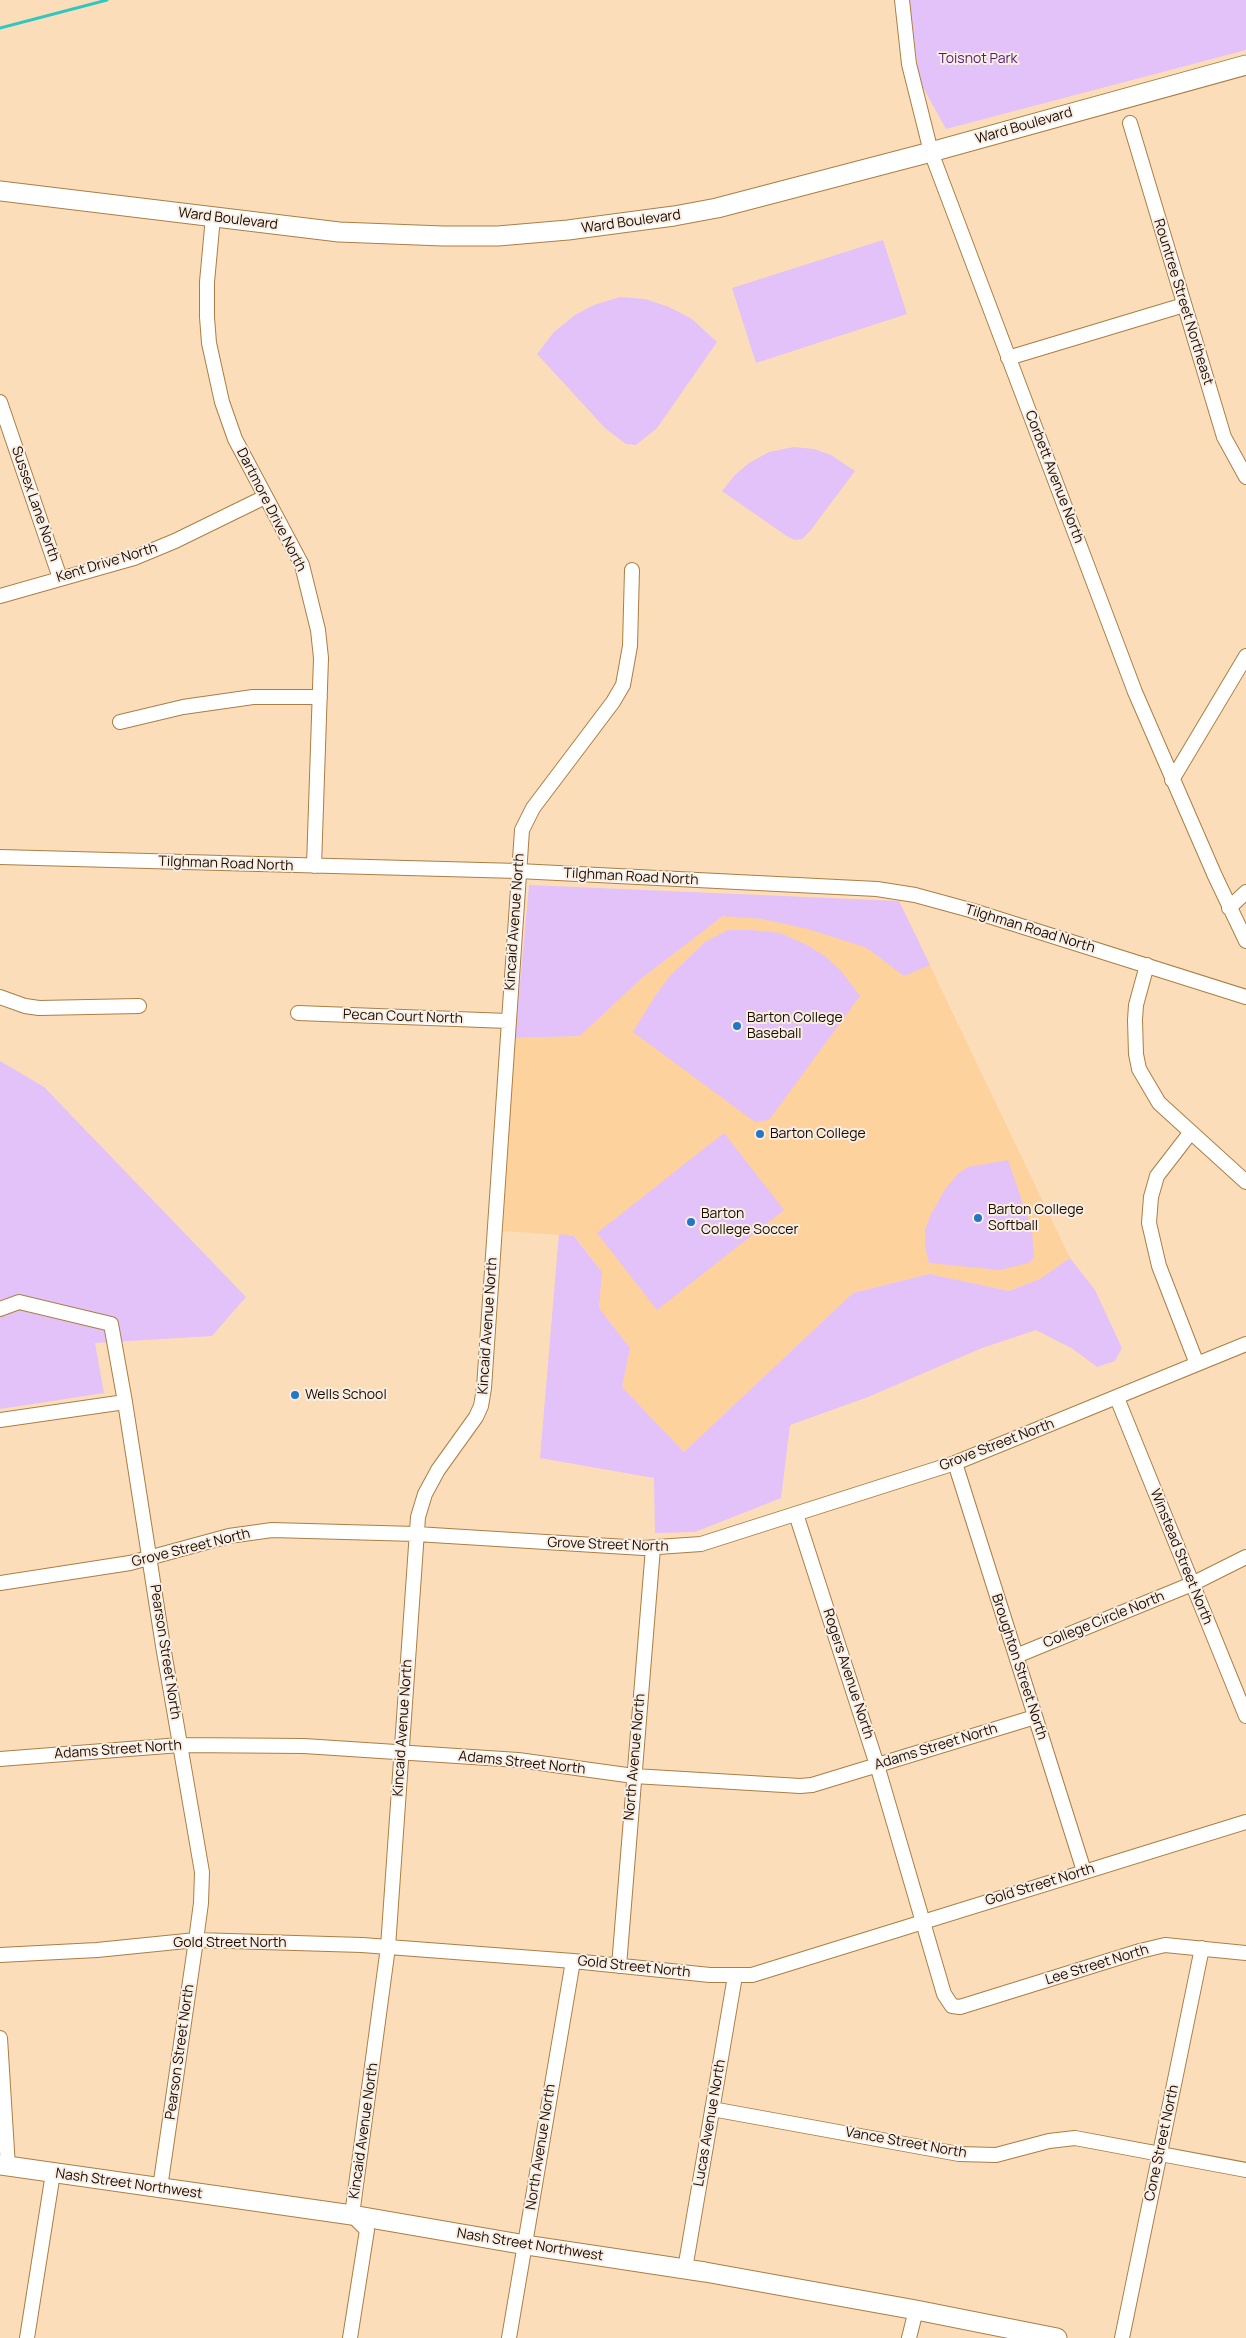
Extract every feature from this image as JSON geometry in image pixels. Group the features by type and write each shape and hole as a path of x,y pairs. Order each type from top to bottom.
{"main road":[{"name":"Ward Boulevard","path":"0,191 339,232 387,235 498,236 568,230 674,216 717,208 931,152 1246,65"},
{"name":"Nash Street Northwest","path":"4,2166 352,2215 526,2245 685,2269 916,2310 1057,2338"}],"street":[{"name":"Corbett Avenue North","path":"902,0 908,64 931,152 1135,692 1172,780 1246,941"},
{"name":"Rountree Street Northeast","path":"1130,123 1224,437 1246,477"},
{"name":"Dartmore Drive North","path":"213,217 207,282 209,343 220,394 235,439 264,497 302,565 318,630 321,658 314,866"},
{"path":"1008,358 1184,305"},
{"name":"Sussex Lane North","path":"0,402 60,578"},
{"name":"Kent Drive North","path":"0,596 134,558 175,541 264,497"},
{"name":"Kincaid Avenue North","path":"352,2215 388,1947 418,1516 438,1470 481,1406 491,1294 522,830 525,821 623,684 630,646 632,570"},
{"path":"1172,780 1246,656"},
{"path":"120,722 182,707 253,697 320,697"},
{"name":"Tilghman Road North","path":"0,857 518,871 896,891 962,908 1246,997"},
{"path":"1230,908 1246,892"},
{"path":"1147,965 1136,1005 1136,1054 1139,1069 1159,1103 1246,1182"},
{"path":"0,997 18,1004 39,1008 139,1006"},
{"name":"Pecan Court North","path":"298,1013 508,1021"},
{"path":"1191,1132 1157,1176 1151,1197 1149,1223 1159,1266 1198,1364"},
{"name":"Pearson Street North","path":"0,1309 20,1302 111,1324 202,1872 201,1903 160,2188"},
{"name":"Grove Street North","path":"0,1583 150,1559 205,1542 266,1531 416,1534 506,1541 653,1548 701,1544 955,1463 1246,1344"},
{"name":"Winstead Street North","path":"1117,1398 1246,1716"},
{"path":"0,1420 125,1402"},
{"name":"Broughton Street North","path":"955,1463 1084,1871"},
{"name":"Rogers Avenue North","path":"796,1514 877,1765 944,1994 952,2006"},
{"name":"North Avenue North","path":"619,1966 653,1548"},
{"name":"College Circle North","path":"1016,1656 1192,1584 1246,1557"},
{"name":"Adams Street North","path":"0,1759 180,1745 304,1746 518,1760 634,1776 800,1786 877,1765 1035,1717"},
{"name":"Gold Street North","path":"0,1955 97,1950 196,1940 388,1947 735,1976 752,1975 1246,1822"},
{"name":"Lee Street North","path":"952,2006 960,2006 1140,1951 1173,1945 1246,1953"},
{"name":"Cone Street North","path":"1122,2338 1202,1948"},
{"name":"North Avenue North","path":"509,2338 573,1961"},
{"name":"Lucas Avenue North","path":"685,2269 735,1976"},
{"path":"0,2038 4,2166"},
{"name":"Vance Street North","path":"712,2108 959,2154 996,2155 1049,2141 1075,2138 1246,2170"},
{"path":"27,2338 53,2173"},
{"path":"350,2338 367,2230 352,2215"},
{"path":"909,2338 916,2310"}],"shaded area":[{"name":"Barton College","path":"899,901 1070,1258 1040,1279 1009,1291 929,1274 853,1293 684,1452 622,1387 630,1348 599,1308 602,1272 575,1236 503,1231 515,1038 580,1036 642,978 723,916"}],"green space":[{"name":"Toisnot Park","path":"909,0 1246,0 1246,50 946,129 920,82"},
{"path":"883,240 907,314 756,363 732,288"},
{"path":"620,297 645,299 669,307 692,319 717,342 657,428 636,445 626,444 605,428 537,354 554,332 575,315 594,305"},
{"path":"794,447 814,449 831,455 855,471 810,531 802,539 795,540 722,491 735,475 749,463 769,452"},
{"path":"529,885 899,901 930,965 904,976 867,948 808,929 762,919 723,916 642,978 580,1036 515,1038"},
{"name":"Barton College Baseball","path":"728,930 780,933 807,945 826,957 841,971 860,996 769,1120 755,1122 633,1032 670,976 705,942"},
{"path":"0,1061 44,1087 246,1297 212,1336 95,1343 104,1393 0,1409"},
{"name":"Barton College Soccer","path":"724,1133 784,1210 657,1310 597,1233"},
{"name":"Barton College Softball","path":"1008,1160 1032,1231 1034,1258 1028,1263 1000,1270 929,1263 925,1246 925,1230 931,1214 946,1188 958,1174 968,1167"},
{"path":"559,1234 574,1236 602,1272 599,1308 630,1348 622,1387 684,1452 853,1293 929,1274 1009,1291 1040,1279 1070,1258 1095,1290 1122,1348 1115,1361 1097,1367 1073,1349 1036,1330 982,1348 868,1397 790,1425 781,1498 695,1532 655,1533 654,1478 540,1458"}],"waterway":[{"path":"0,28 107,0"}],"place":[{"name":"Barton College Baseball","path":"737,1026"},
{"name":"Barton College","path":"760,1134"},
{"name":"Barton College Softball","path":"978,1218"},
{"name":"Barton College Soccer","path":"691,1222"},
{"name":"Wells School","path":"295,1395"}]}
